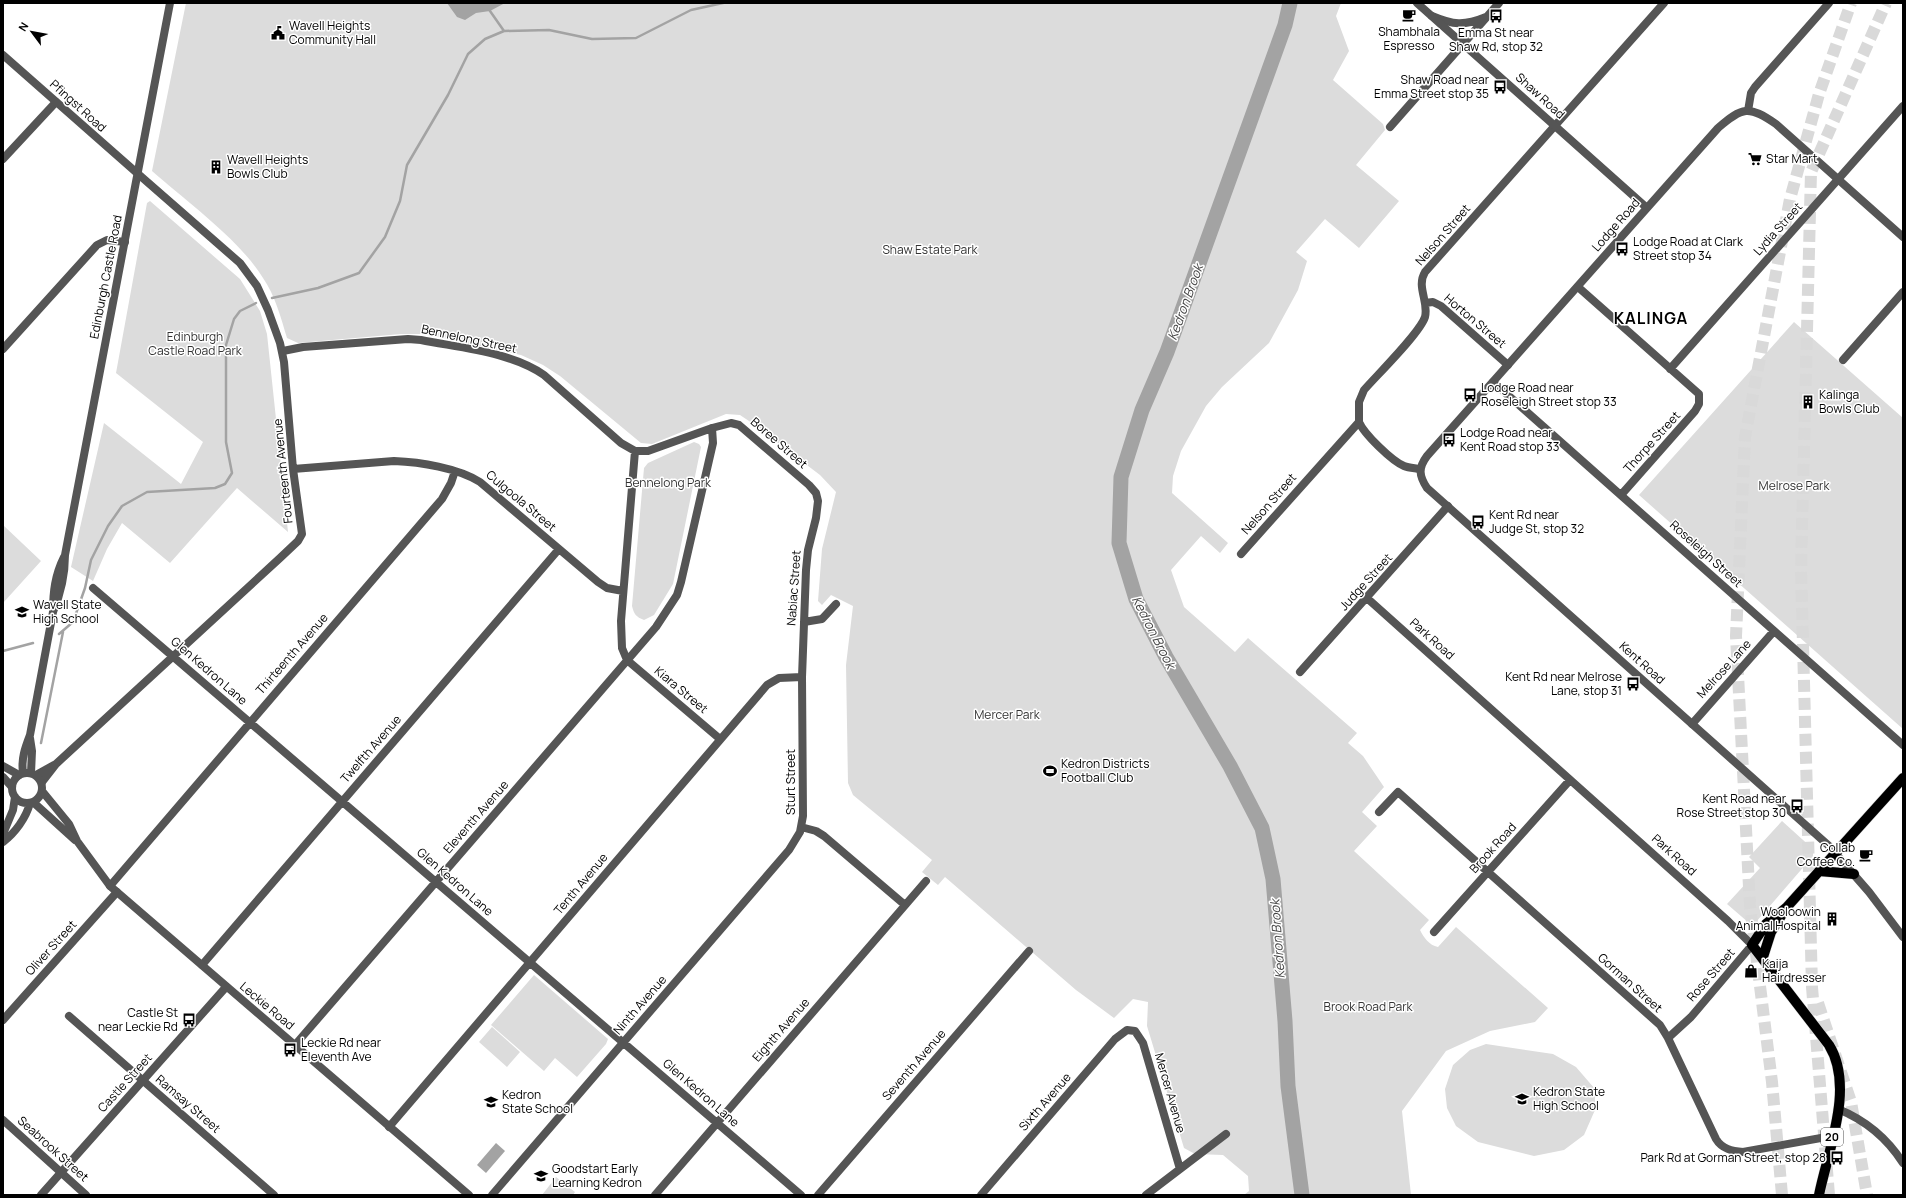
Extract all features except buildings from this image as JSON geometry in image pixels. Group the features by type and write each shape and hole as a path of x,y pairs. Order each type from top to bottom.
{"main road":[{"name":"Rose Street","path":"1752,945 1766,924 1786,908 1903,778"},
{"path":"1819,871 1854,874"},
{"name":"Rose Street","path":"1763,957 1771,932 1786,908"},
{"name":"Park Road","path":"1752,945 1763,957 1834,1053 1840,1078 1841,1091 1819,1195"}],"street":[{"name":"Edinburgh Castle Road","path":"27,774 22,765 24,751 30,735 53,612 53,593 57,571 65,555 170,3"},
{"name":"Shaw Road","path":"1417,3 1647,208"},
{"path":"1390,127 1499,3"},
{"name":"Nelson Street","path":"1241,554 1359,422 1359,402 1361,396 1422,324 1426,311 1421,282 1425,272 1664,3"},
{"path":"1829,3 1755,87 1751,93 1748,111 1763,115 1776,124 1903,237"},
{"path":"1431,15 1442,20 1465,24 1487,16"},
{"name":"Pfingst Road","path":"3,55 137,174"},
{"path":"3,159 56,102"},
{"name":"Lydia Street","path":"1670,369 1903,106"},
{"name":"Lodge Road","path":"1420,469 1427,456 1718,128 1733,115 1748,111"},
{"name":"Fourteenth Avenue","path":"42,787 56,764 299,539 302,534 293,469 282,351 268,310 257,286 247,272 226,250 137,174"},
{"path":"3,348 99,244 107,240 125,242"},
{"path":"1578,287 1670,369"},
{"path":"1843,360 1903,292"},
{"name":"Horton Street","path":"1425,303 1433,302 1441,306 1508,365"},
{"name":"Bennelong Street","path":"282,351 303,346 421,340 511,359 530,366 544,375 621,443 635,451"},
{"name":"Thorpe Street","path":"1621,495 1699,404 1699,394 1670,369"},
{"name":"Roseleigh Street","path":"1493,382 1903,745"},
{"path":"1359,422 1366,433 1396,460 1403,465 1420,469"},
{"name":"Boree Street","path":"712,428 731,423 743,427 809,485 816,493 818,501"},
{"path":"627,660 622,652 621,638 623,592 635,451 648,452 712,428"},
{"name":"Eleventh Avenue","path":"295,1045 627,660 664,615 676,595 681,582 713,443 712,428"},
{"name":"Culgoola Street","path":"293,469 409,461 455,471 480,482 603,586 623,592"},
{"name":"Kent Road","path":"1420,469 1423,482 1448,506 1836,853 1903,937"},
{"name":"Thirteenth Avenue","path":"110,886 249,722 442,499 451,483 455,471"},
{"name":"Nabiac Street","path":"802,677 808,550 816,518 818,501"},
{"name":"Judge Street","path":"1300,672 1368,598 1448,506"},
{"name":"Twelfth Avenue","path":"202,965 559,549"},
{"name":"Glen Kedron Lane","path":"93,588 801,1195"},
{"name":"Park Road","path":"1368,598 1728,921 1752,945"},
{"path":"804,622 822,619 836,604"},
{"name":"Melrose Lane","path":"1692,724 1774,631"},
{"name":"Kiara Street","path":"627,660 720,739"},
{"name":"Tenth Avenue","path":"389,1127 770,682 784,677 802,677"},
{"name":"Sturt Street","path":"802,677 802,827 816,831 824,836 904,905"},
{"name":"Fourteenth Avenue","path":"27,774 56,764"},
{"path":"3,766 27,774 42,787 40,795 31,802 27,813 10,837 3,842"},
{"path":"12,787 27,774"},
{"path":"3,777 12,787 16,797 22,802 31,802"},
{"name":"Brook Road","path":"1434,932 1570,780"},
{"name":"Leckie Road","path":"42,787 70,824 77,841"},
{"name":"Gorman Street","path":"1379,812 1398,792 1660,1025 1668,1038 1716,1139 1723,1147 1735,1152 1743,1152 1832,1136"},
{"path":"3,834 13,810 16,797"},
{"name":"Leckie Road","path":"31,802 77,841 110,886 469,1195"},
{"name":"Ninth Avenue","path":"492,1195 789,850 802,827"},
{"name":"Eighth Avenue","path":"655,1195 926,881"},
{"name":"Oliver Street","path":"3,1020 117,892"},
{"name":"Rose Street","path":"1668,1038 1691,1017 1752,945"},
{"name":"Seventh Avenue","path":"818,1195 1029,951"},
{"name":"Castle Street","path":"41,1195 226,987"},
{"name":"Ramsay Street","path":"69,1016 274,1195"},
{"name":"Mercer Avenue","path":"1131,1030 1138,1034 1143,1043 1180,1168"},
{"name":"Sixth Avenue","path":"981,1195 1115,1039 1124,1031 1131,1030"},
{"path":"1838,1109 1850,1114 1873,1129 1886,1141 1903,1163"},
{"name":"Seabrook Street","path":"3,1120 86,1195"},
{"path":"1146,1195 1226,1134"}],"green space":[{"path":"186,3 1341,3 1336,16 1349,51 1333,80 1383,124 1385,130 1356,165 1399,201 1359,248 1325,219 1296,252 1307,261 1298,290 1269,343 1222,387 1206,406 1181,451 1173,476 1172,493 1228,543 1220,553 1201,536 1171,570 1184,607 1235,652 1248,638 1357,733 1348,743 1363,756 1384,787 1362,812 1377,826 1354,851 1429,920 1420,930 1427,941 1438,947 1456,927 1548,1008 1535,1022 1490,1031 1446,1051 1402,1111 1411,1195 1244,1195 1249,1191 1248,1176 1223,1155 1195,1154 1184,1148 1147,1026 1148,1002 1133,999 1114,1018 1076,990 945,877 938,885 922,872 932,860 853,795 848,783 846,665 853,606 831,595 822,605 818,601 822,549 836,492 820,475 740,415 726,414 652,444 641,443 560,376 543,365 521,355 424,334 401,334 298,343 287,338 271,292 253,263 227,235 152,171"},
{"name":"Edinburgh Castle Road Park","path":"150,201 240,279 260,311 267,334 288,532 237,488 170,563 122,523 107,549 93,581 71,567 104,423 181,484 203,442 116,373 147,203"},
{"name":"Melrose Park","path":"1794,322 1903,418 1903,729 1639,495"},
{"name":"Bennelong Park","path":"694,442 699,444 701,447 673,584 654,615 644,620 636,615 632,606 644,468 648,463"},
{"path":"3,525 41,561 3,603"},
{"path":"1782,821 1813,849 1813,856 1756,922 1749,923 1727,904 1760,868 1749,857"},
{"path":"534,975 608,1039 606,1044 577,1077 555,1058 544,1071 491,1025"},
{"path":"492,1027 520,1052 507,1067 479,1042"},
{"path":"1486,1044 1553,1054 1576,1067 1595,1089 1595,1110 1584,1135 1564,1150 1534,1156 1478,1142 1456,1126 1447,1108 1445,1089 1453,1065 1470,1050"},
{"path":"556,1177 575,1192 573,1195 542,1195"}],"shaded area":[{"path":"447,3 505,3 490,11 476,13 465,20 457,17"},
{"path":"496,1143 505,1151 486,1173 477,1165"}],"waterway":[{"path":"272,298 318,288 359,273 385,237 400,201 407,165 448,95 468,54 485,39 504,31 549,30 592,39 636,38 691,10 723,3"},
{"name":"Kedron Brook","path":"1290,3 1285,25 1167,352 1142,410 1121,477 1119,543 1136,599 1166,657 1230,766 1262,828 1273,879 1285,1021 1288,1086 1302,1195"},
{"path":"490,11 504,31"},
{"path":"59,634 73,622 85,588 91,560 108,526 122,506 147,492 215,488 225,484 232,473 226,442 226,345 234,319 240,311 256,303"},
{"path":"41,743 63,632"},
{"path":"3,651 33,643"}],"tunnel":[{"path":"1782,1195 1772,1082 1750,906 1736,636 1745,437 1790,199 1819,94 1851,3"},
{"path":"1829,1195 1812,987 1801,568 1811,172 1886,3"},
{"path":"1818,1003 1851,1102 1867,1195"}],"place":[{"name":"Shambhala Espresso","path":"1409,15"},
{"name":"Emma St near Shaw Rd, stop 32","path":"1496,16"},
{"name":"Wavell Heights Community Hall","path":"278,33"},
{"name":"Shaw Road near Emma Street stop 35","path":"1500,87"},
{"name":"Star Mart","path":"1755,159"},
{"name":"Wavell Heights Bowls Club","path":"216,167"},
{"name":"Lodge Road at Clark Street stop 34","path":"1622,249"},
{"name":"Lodge Road near Roseleigh Street stop 33","path":"1470,395"},
{"name":"Kalinga Bowls Club","path":"1808,402"},
{"name":"Lodge Road near Kent Road stop 33","path":"1449,440"},
{"name":"Kent Rd near Judge St, stop 32","path":"1478,522"},
{"name":"Wavell State High School","path":"22,612"},
{"name":"Kent Rd near Melrose Lane, stop 31","path":"1633,684"},
{"name":"Kedron Districts Football Club","path":"1050,771"},
{"name":"Kent Road near Rose Street stop 30","path":"1797,806"},
{"name":"Collab Coffee Co.","path":"1866,855"},
{"name":"Wooloowin Animal Hospital","path":"1832,919"},
{"name":"Kaija Hairdresser","path":"1751,971"},
{"name":"Castle St near Leckie Rd","path":"189,1020"},
{"name":"Leckie Rd near Eleventh Ave","path":"290,1050"},
{"name":"Kedron State High School","path":"1522,1099"},
{"name":"Kedron State School","path":"491,1102"},
{"name":"Park Rd at Gorman Street, stop 28","path":"1837,1158"},
{"name":"Goodstart Early Learning Kedron","path":"541,1176"}],"district":[{"name":"KALINGA","path":"1651,318"}],"park label":[{"name":"Shaw Estate Park","path":"930,250"},
{"name":"Mercer Park","path":"1007,715"},
{"name":"Brook Road Park","path":"1368,1007"}]}
